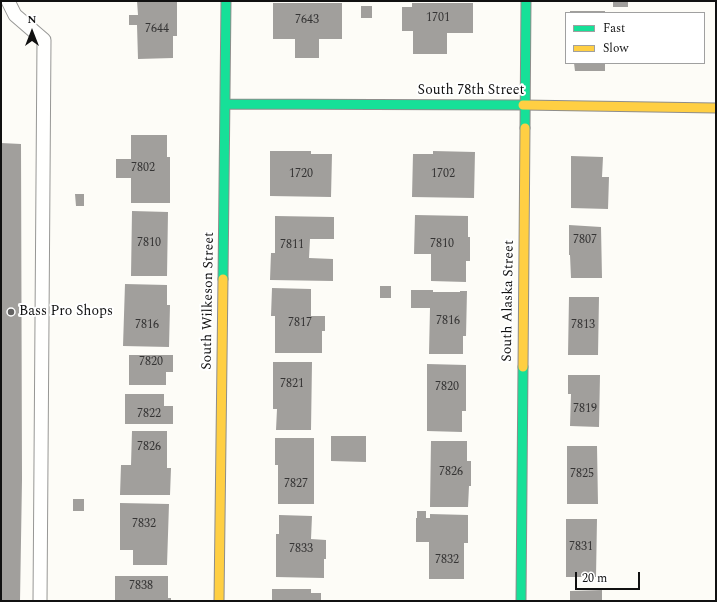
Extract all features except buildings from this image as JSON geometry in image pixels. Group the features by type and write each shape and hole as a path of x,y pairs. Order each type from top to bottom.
{"street":[{"name":"South Wilkeson Street","path":"219,601 226,1"},
{"name":"South Alaska Street","path":"521,601 526,1"},
{"name":"South 78th Street","path":"225,104 716,108"}],"lane":[{"path":"8,1 15,15 44,40 40,601"}],"traffic: fast":[{"path":"223,279 226,1"},
{"path":"525,128 526,1"},
{"path":"225,104 523,105"},
{"path":"521,601 523,367"}],"traffic: slow":[{"path":"523,105 716,108"},
{"path":"523,367 525,128"},
{"path":"219,601 223,279"}],"place":[{"name":"Bass Pro Shops","path":"11,312"}]}
